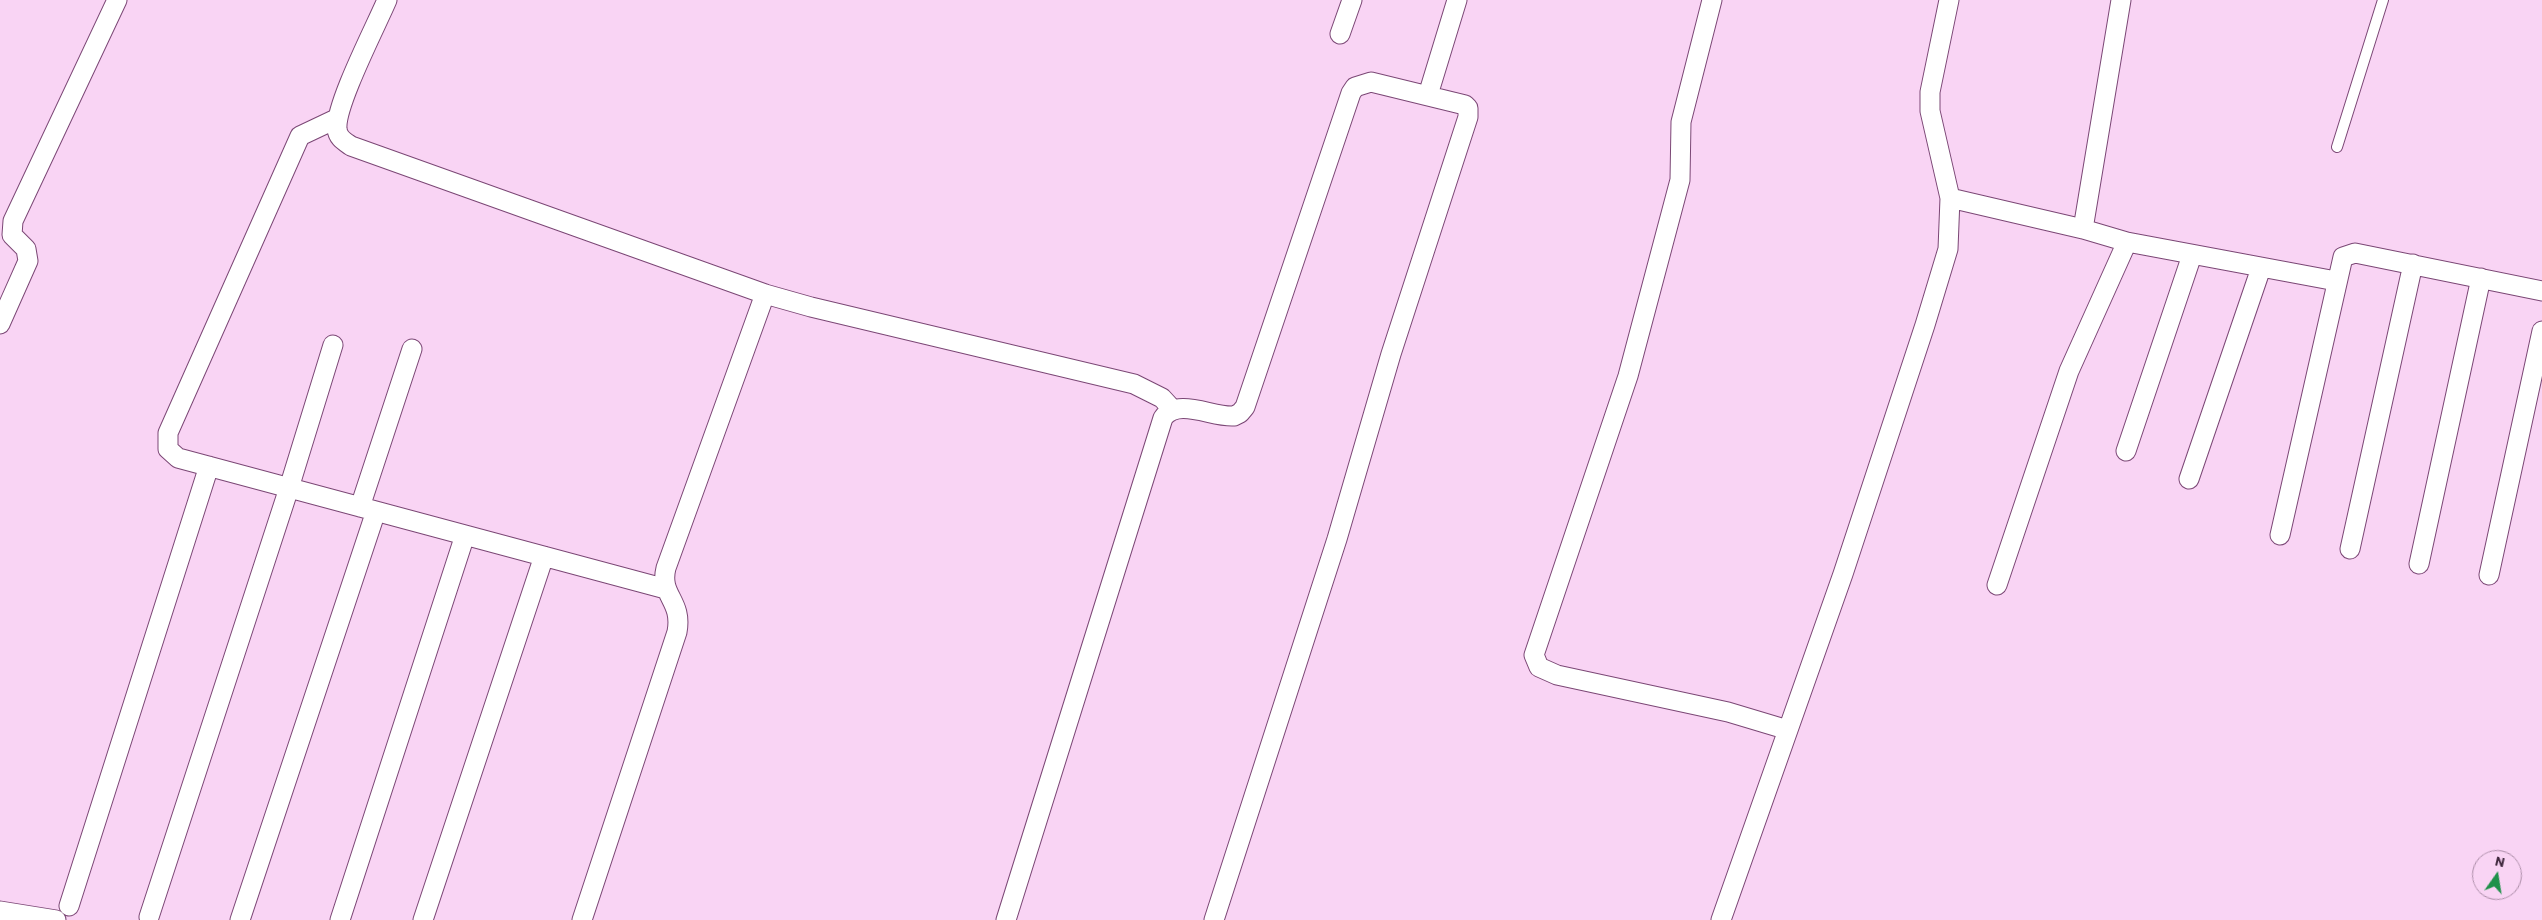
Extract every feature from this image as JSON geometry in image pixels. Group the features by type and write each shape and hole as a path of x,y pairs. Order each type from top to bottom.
{"street":[{"path":"0,324 28,261 26,249 12,235 13,221 118,0"},
{"path":"387,0 345,97 338,118 337,130 340,138 351,146 765,294 811,307 1134,384 1162,398 1172,410"},
{"path":"1340,34 1352,0"},
{"path":"1428,95 1457,0"},
{"path":"1712,0 1681,122 1680,180 1630,366 1575,536 1535,647 1534,662 1539,667 1557,675 1728,712 1788,730"},
{"path":"1721,920 1843,574 1926,325 1948,249 1950,198 1930,111 1930,92 1949,0"},
{"path":"2083,229 2121,0"},
{"path":"1006,920 1163,418 1172,410 1181,408 1227,417 1240,414 1245,407 1351,93 1355,87 1371,82 1428,95 1465,106 1468,108 1468,117 1391,354 1337,539 1214,920"},
{"path":"338,118 300,136 168,433 168,449 178,458 666,589"},
{"path":"1950,198 2083,229 2127,242 2336,282"},
{"path":"1997,585 2069,371 2127,242"},
{"path":"2280,535 2340,261 2348,254 2355,253 2542,291"},
{"path":"2126,451 2192,255"},
{"path":"2350,549 2414,264"},
{"path":"2189,479 2262,268"},
{"path":"2419,564 2482,278"},
{"path":"582,920 677,632 680,619 678,610 666,589 664,578 666,568 765,294"},
{"path":"2489,575 2542,331"},
{"path":"149,917 289,488 333,345"},
{"path":"240,920 368,509 412,349"},
{"path":"68,906 209,466"},
{"path":"340,920 465,534"},
{"path":"423,920 544,556"},
{"path":"0,911 56,920"}],"lane":[{"path":"2337,147 2383,0"}]}
